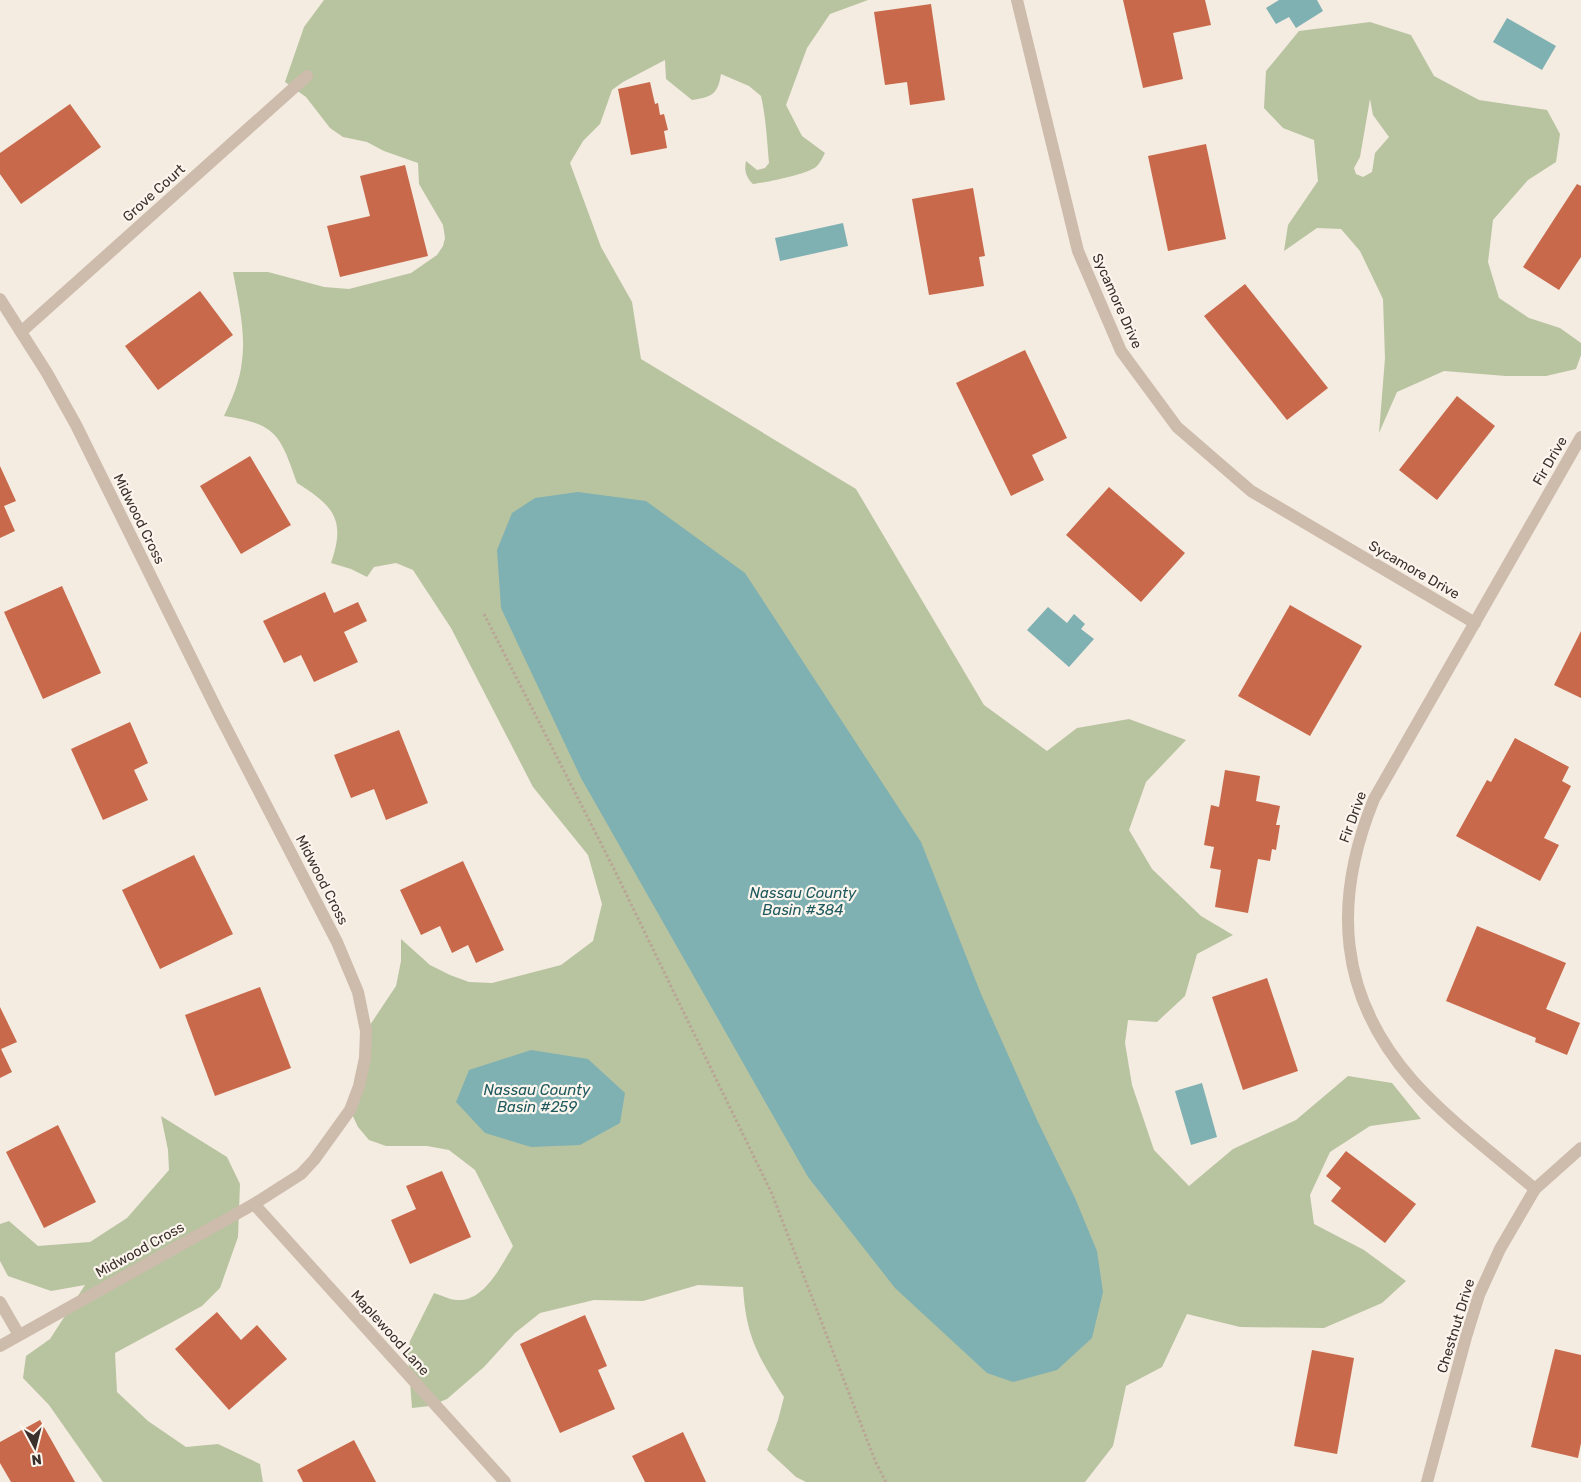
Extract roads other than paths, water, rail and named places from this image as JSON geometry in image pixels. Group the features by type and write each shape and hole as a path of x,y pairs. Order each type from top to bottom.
{"street":[{"name":"Sycamore Drive","path":"1017,0 1078,251 1121,351 1132,366 1177,426 1251,491 1475,623"},
{"name":"Grove Court","path":"22,332 307,76"},
{"name":"Midwood Cross","path":"0,300 22,332 76,425 219,714 337,942 358,992 366,1031 365,1058 359,1086 350,1110 314,1160 301,1174 254,1204 0,1346"},
{"name":"Fir Drive","path":"1535,1189 1452,1118 1402,1068 1391,1053 1364,1004 1351,962 1348,887 1362,828 1374,799 1581,437"},
{"name":"Chestnut Drive","path":"1428,1482 1479,1295 1500,1249 1535,1189 1581,1148"},
{"name":"Maplewood Lane","path":"254,1204 505,1482"},
{"path":"0,1302 19,1335"}],"water":[{"path":"1279,0 1317,0 1323,11 1296,28 1289,17 1276,24 1266,8"},
{"path":"1507,18 1556,46 1542,70 1493,42"},
{"path":"843,223 848,246 780,261 775,238"},
{"name":"Nassau County Basin #384","path":"578,492 646,501 745,573 921,842 981,994 1037,1120 1075,1198 1097,1251 1103,1292 1092,1338 1057,1370 1013,1382 987,1373 895,1288 808,1177 581,778 501,608 497,550 512,513 535,498"},
{"path":"1048,607 1067,623 1074,614 1085,624 1081,629 1094,639 1069,667 1027,630"},
{"name":"Nassau County Basin #259","path":"531,1050 588,1059 625,1093 620,1123 580,1145 531,1147 485,1133 456,1102 469,1070"},
{"path":"1202,1083 1217,1137 1191,1145 1175,1091"}]}
